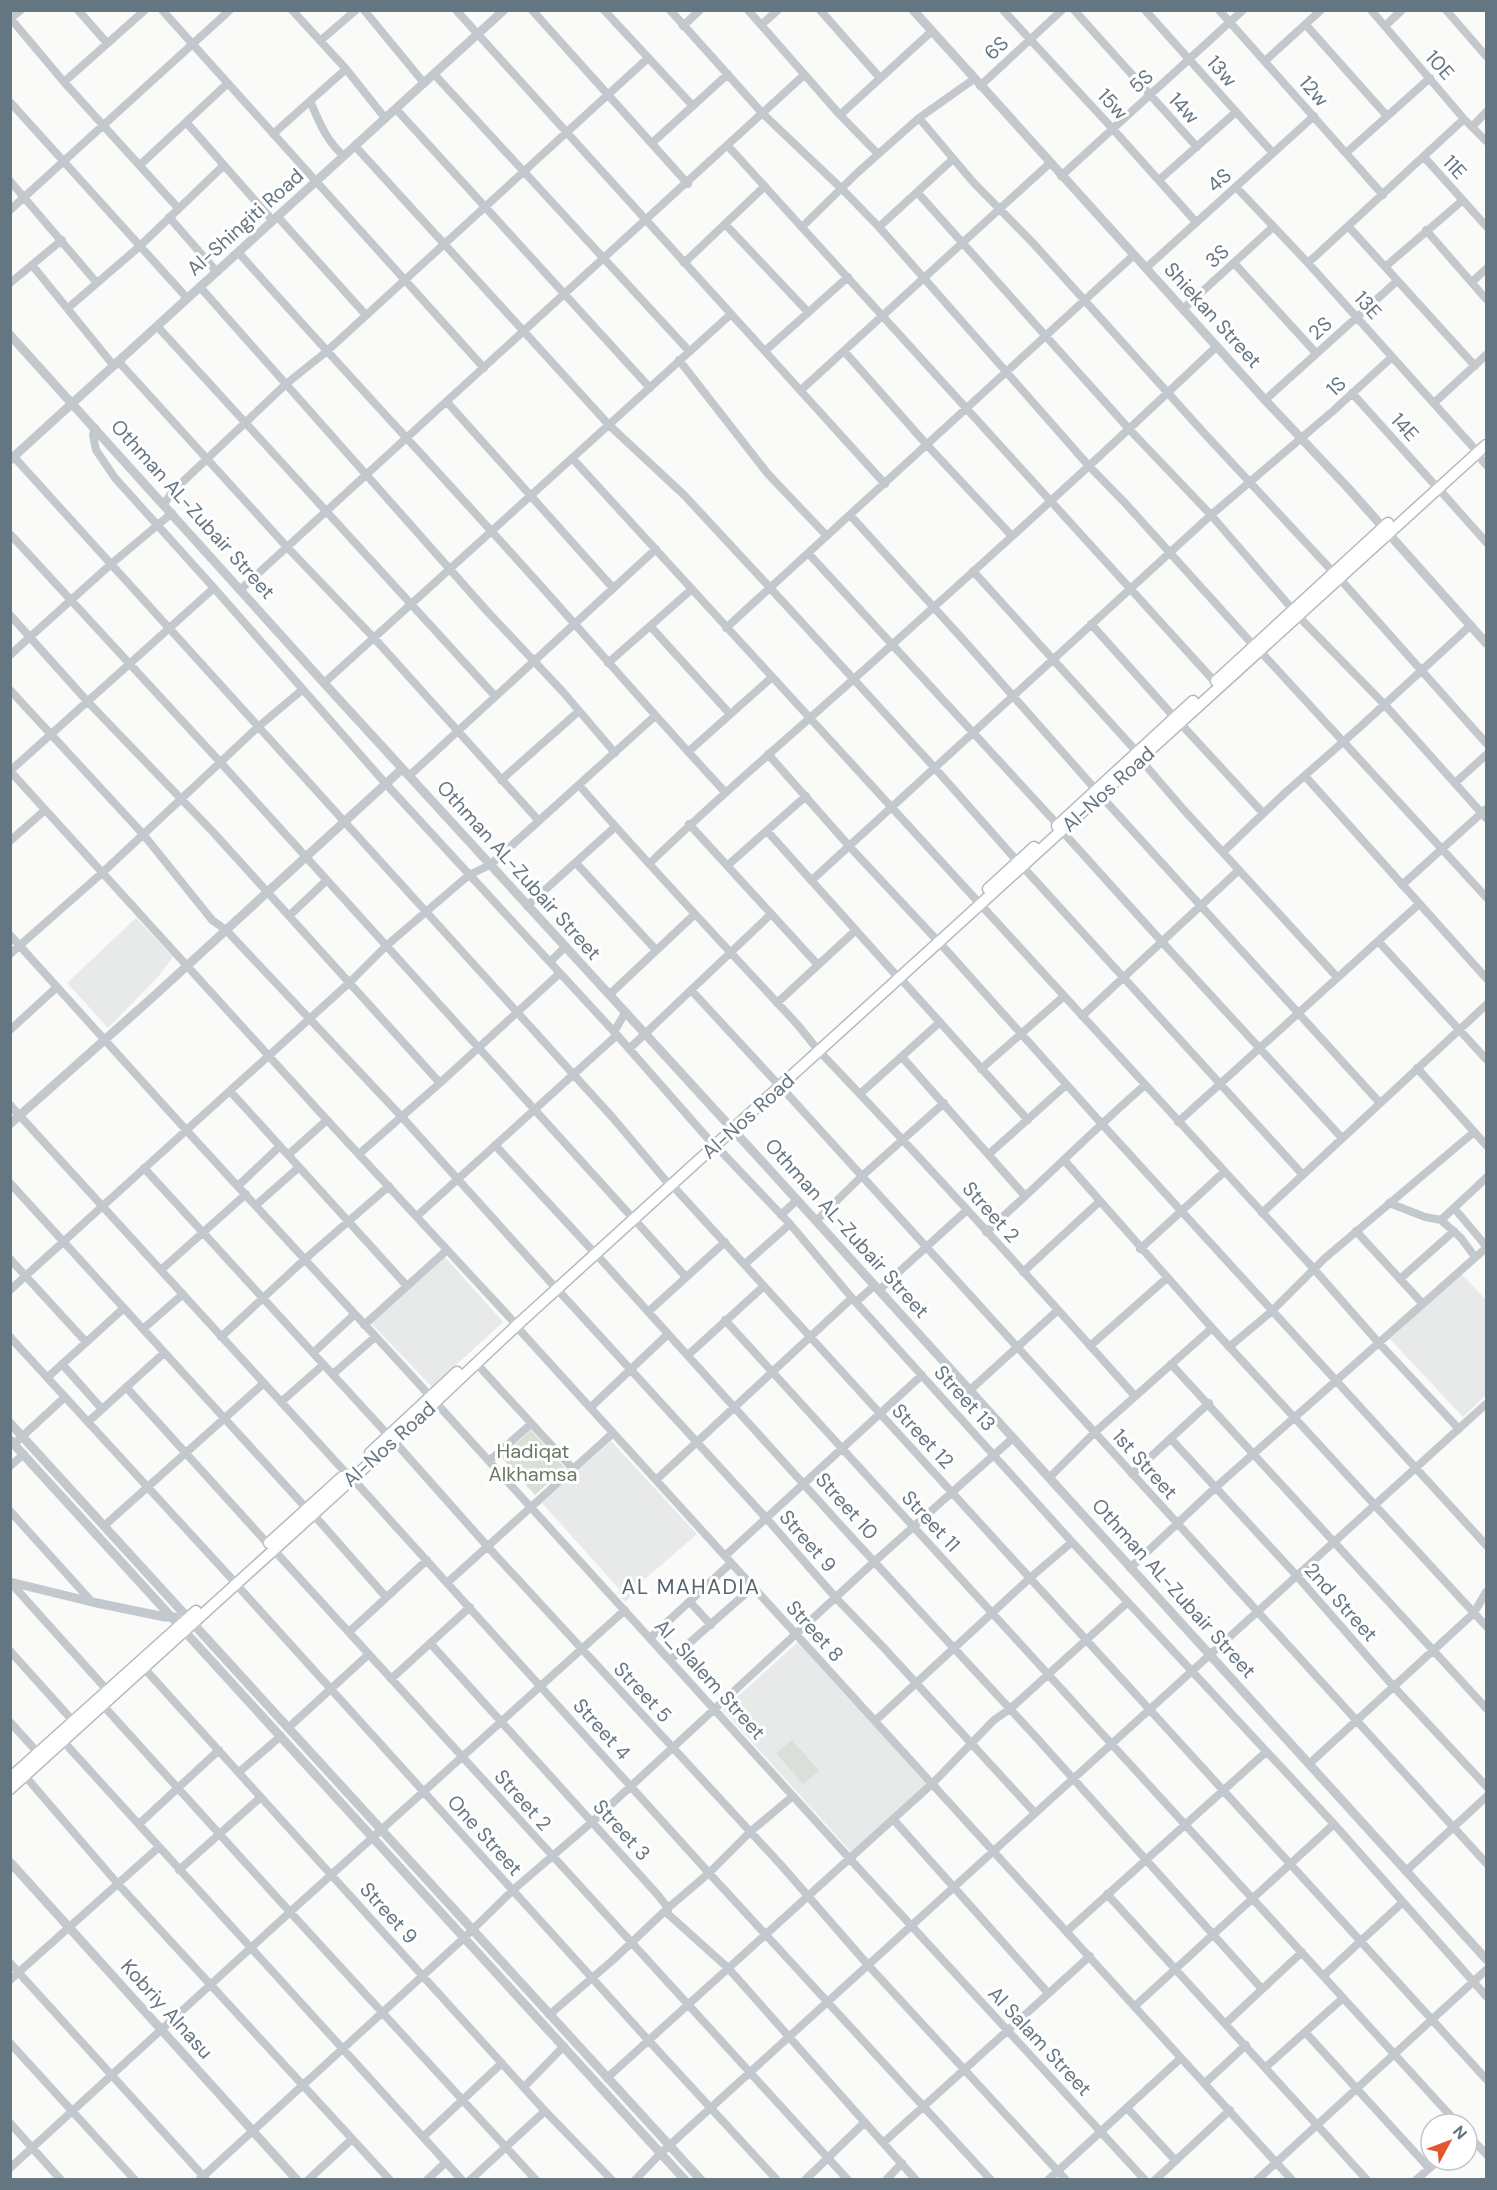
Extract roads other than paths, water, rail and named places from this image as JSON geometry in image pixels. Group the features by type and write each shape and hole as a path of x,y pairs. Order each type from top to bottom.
{"main road":[{"name":"Al-Nos Road","path":"10,1789 63,1741 100,1702 107,1690 183,1621 233,1581 391,1438 1436,486 1475,450 1486,435"},
{"name":"Al-Nos Road","path":"1475,450 1486,445"},
{"name":"Al-Nos Road","path":"1177,721 1215,682 1257,648"},
{"name":"Al-Nos Road","path":"432,1399 476,1363 515,1323"},
{"name":"Al-Nos Road","path":"10,1778 73,1720 100,1702 143,1667 183,1621"}],"street":[{"path":"21,10 11,19 64,82 178,207"},
{"path":"78,10 107,43"},
{"path":"64,82 145,10"},
{"path":"162,10 484,368"},
{"path":"10,210 230,10"},
{"path":"292,10 346,69 385,118"},
{"path":"320,41 356,10"},
{"path":"364,10 424,83"},
{"path":"456,10 885,484"},
{"name":"Al-Shingiti Road","path":"12,458 504,10"},
{"path":"532,10 688,184"},
{"path":"604,10 693,106"},
{"path":"670,10 764,114 879,227 1088,465 1344,740 1486,897"},
{"path":"683,26 700,10"},
{"path":"748,10 840,115 878,154"},
{"path":"761,25 778,10"},
{"path":"820,10 880,78"},
{"name":"Shiekan Street","path":"913,10 1486,641"},
{"name":"15w","path":"1003,10 1196,222"},
{"name":"6S","path":"802,227 919,118 977,83 1062,10"},
{"name":"14w","path":"1074,10 1197,147"},
{"name":"13w","path":"1145,10 1273,153"},
{"name":"12w","path":"1219,10 1383,195"},
{"name":"5S","path":"1062,176 1243,10"},
{"path":"1265,61 1321,10"},
{"name":"10E","path":"1371,10 1486,141"},
{"path":"1385,26 1402,10"},
{"path":"1446,10 1486,56"},
{"path":"1306,25 1387,116"},
{"path":"840,115 932,31"},
{"path":"164,504 173,491 286,384 326,351 647,59"},
{"path":"273,134 346,69"},
{"path":"434,74 689,351"},
{"path":"652,143 728,74"},
{"path":"241,589 688,184 804,75"},
{"path":"1346,153 1430,78"},
{"path":"140,165 228,83"},
{"path":"310,100 324,133 344,156"},
{"path":"10,102 188,298"},
{"path":"396,109 650,388"},
{"path":"1159,180 1236,112"},
{"path":"1473,126 1486,112"},
{"name":"4S","path":"1146,268 1314,116"},
{"path":"919,118 953,159 1337,576 1486,743"},
{"path":"1308,263 1464,118"},
{"path":"186,122 223,166 365,314"},
{"path":"355,146 609,425 684,495 1303,1174"},
{"path":"728,146 1215,682"},
{"name":"11E","path":"1424,157 1486,226"},
{"path":"879,227 953,159"},
{"path":"801,390 1050,163"},
{"path":"68,308 140,246 223,166"},
{"path":"10,181 97,283"},
{"path":"684,263 765,186"},
{"name":"13E","path":"1236,187 1357,317 1486,465"},
{"path":"917,192 1296,613 1485,813 1402,885"},
{"path":"1385,267 1463,200"},
{"path":"169,217 217,272"},
{"path":"725,224 808,312"},
{"path":"1348,226 1475,366"},
{"name":"3S","path":"1184,309 1273,227"},
{"path":"1426,230 1486,299"},
{"path":"10,283 62,240"},
{"path":"238,252 725,792"},
{"path":"726,627 1134,255"},
{"path":"1234,263 1316,353"},
{"path":"32,265 116,364 374,638 539,821"},
{"path":"1472,282 1486,269"},
{"path":"765,351 848,277"},
{"name":"2S","path":"1265,400 1397,281"},
{"path":"200,287 615,753"},
{"path":"324,683 731,314"},
{"path":"157,326 495,696"},
{"name":"Othman AL-Zubair Street","path":"10,335 489,865 731,1127 1486,1959"},
{"path":"649,864 689,824 892,645 1217,346"},
{"path":"844,351 1012,536"},
{"path":"1434,403 1486,355"},
{"name":"1S","path":"812,880 1210,515 1392,357"},
{"path":"679,360 768,474 827,536"},
{"name":"14E","path":"1352,393 1486,542"},
{"path":"447,402 613,588"},
{"name":"Street 13","path":"94,428 93,441 100,457 115,478 302,690 615,1033 713,1144 790,1224 854,1300 1072,1542 1334,1824 1486,1996"},
{"name":"Street 12","path":"12,458 1486,2079"},
{"path":"572,458 1459,1429"},
{"path":"10,655 172,513"},
{"path":"850,515 1380,1103"},
{"path":"10,534 306,856 686,1277"},
{"path":"10,1124 386,784 406,772 457,732 656,549"},
{"path":"808,553 1342,1138"},
{"path":"973,571 1337,977"},
{"path":"10,771 214,588"},
{"path":"608,663 692,589"},
{"path":"10,615 87,701 182,798 440,1083"},
{"path":"1091,624 1263,813"},
{"path":"1223,852 1263,813 1471,626"},
{"path":"651,627 730,714"},
{"path":"688,752 771,678"},
{"name":"Street 9","path":"10,690 143,834 212,921 226,930 401,1116 836,1598 1035,1814"},
{"path":"10,954 102,873 258,727 302,690"},
{"path":"501,780 579,711"},
{"path":"10,1290 349,983 386,946 469,875 489,865 655,716"},
{"path":"768,754 1101,1124 1486,1545"},
{"path":"1455,783 1486,755"},
{"name":"Street 8","path":"10,771 515,1323 1292,2180"},
{"path":"1305,776 1486,978"},
{"name":"Street 2","path":"579,785 1135,1396"},
{"path":"728,865 806,796"},
{"path":"10,841 45,810"},
{"path":"689,824 818,965"},
{"path":"527,906 615,827"},
{"path":"766,831 1028,1120"},
{"path":"576,863 656,950"},
{"path":"1082,1016 1239,870"},
{"path":"290,916 327,880"},
{"path":"1178,1122 1419,904"},
{"path":"609,995 695,914"},
{"path":"629,1049 771,914"},
{"path":"777,1003 856,930"},
{"name":"Al_Slalem Street","path":"10,935 911,1926"},
{"path":"1378,941 1486,1059"},
{"path":"550,962 565,947"},
{"path":"359,1154 560,973"},
{"path":"10,1030 57,987"},
{"name":"1st Street","path":"691,990 1311,1668 1486,1863"},
{"path":"981,1069 1063,996"},
{"path":"1262,1213 1486,1005"},
{"path":"417,1216 573,1075 615,1033 625,1013"},
{"path":"861,1093 939,1022"},
{"path":"902,1057 1026,1196"},
{"path":"1417,1068 1486,1145"},
{"path":"989,1154 1066,1085"},
{"path":"986,1232 1145,1085"},
{"path":"230,1091 407,1286"},
{"path":"816,1221 862,1176 944,1103"},
{"name":"Street 4","path":"10,1105 448,1582 709,1873 991,2180"},
{"path":"288,1155 327,1120"},
{"path":"1230,1347 1272,1311 1356,1231 1474,1132"},
{"name":"Street 10","path":"495,1145 736,1406 1262,1989"},
{"path":"238,1186 279,1147"},
{"path":"1064,1160 1140,1249 1486,1626"},
{"name":"Street 5","path":"144,1168 1066,2180"},
{"path":"256,1205 298,1168"},
{"path":"1140,1249 1224,1172"},
{"path":"1441,1220 1486,1178"},
{"path":"10,1183 387,1598"},
{"path":"221,1337 389,1186"},
{"path":"161,1270 246,1194"},
{"path":"781,1215 797,1200"},
{"path":"1023,1272 1099,1202"},
{"path":"1389,1203 1425,1217 1441,1220 1454,1231 1475,1257"},
{"path":"1130,1568 1216,1487 1486,1247 1454,1208"},
{"path":"656,1480 811,1336 854,1300 877,1288 967,1210"},
{"path":"745,1264 790,1224"},
{"path":"1356,1231 1422,1303"},
{"path":"1400,1279 1454,1231"},
{"path":"648,1312 725,1242"},
{"path":"364,1325 447,1250"},
{"path":"10,1259 86,1342"},
{"path":"1090,1346 1167,1278"},
{"path":"688,1355 764,1286"},
{"path":"143,1329 183,1294"},
{"path":"48,1377 124,1308"},
{"path":"969,1391 1058,1310"},
{"path":"313,1353 355,1314"},
{"name":"Street 11","path":"726,1320 1447,2112"},
{"path":"1049,1478 1135,1396 1212,1328"},
{"path":"591,1407 668,1334"},
{"name":"One Street","path":"10,1337 777,2180"},
{"path":"333,1374 375,1337"},
{"path":"88,1422 164,1353"},
{"path":"476,1363 574,1470"},
{"path":"62,1364 102,1409"},
{"path":"1171,1364 1486,1708"},
{"path":"281,1402 323,1365"},
{"path":"725,1556 922,1375"},
{"path":"104,1526 264,1383"},
{"name":"Street 2","path":"126,1387 848,2180"},
{"path":"65,1397 22,1436 12,1442 288,1728 701,2180"},
{"path":"1132,1474 1209,1403"},
{"path":"635,2180 661,2152 1486,1404"},
{"path":"10,1423 104,1526 281,1736 372,1838 686,2180"},
{"path":"489,1461 531,1424"},
{"path":"448,1582 613,1433"},
{"path":"10,1963 203,2178 464,1938 513,1890 592,1822 875,1561 1013,1438"},
{"name":"2nd Street","path":"1171,1439 1486,1786"},
{"path":"10,1466 24,1454"},
{"path":"10,1511 92,1602"},
{"path":"875,1722 1072,1542"},
{"path":"349,1632 427,1560"},
{"path":"650,1638 731,1563"},
{"path":"11,1583 183,1621"},
{"path":"11,1583 107,1690"},
{"path":"670,1660 753,1587"},
{"path":"1309,1764 1474,1613 1486,1592"},
{"path":"690,1602 711,1625"},
{"path":"607,2078 933,1783 994,1720 1049,1675 1128,1602"},
{"path":"392,1679 470,1607"},
{"path":"10,2168 625,1611"},
{"name":"Street 3","path":"430,1643 657,1894 668,1908 668,1914 728,1968 916,2180"},
{"path":"10,1651 73,1720"},
{"path":"288,1728 369,1654"},
{"name":"Street 9","path":"143,1667 545,2111 612,2180"},
{"path":"100,1702 536,2180"},
{"path":"10,1722 38,1753"},
{"path":"239,1772 281,1736"},
{"path":"63,1741 462,2180"},
{"path":"139,1824 219,1750"},
{"path":"1067,1931 1266,1752"},
{"path":"25,1776 118,1884 390,2180"},
{"path":"549,2015 633,1943 750,1832 793,1796"},
{"path":"179,1870 261,1797"},
{"path":"1406,1871 1486,1797"},
{"path":"893,1819 1048,1993"},
{"path":"1135,2006 1334,1824"},
{"path":"10,1980 159,1847"},
{"name":"Kobriy Alnasu","path":"10,1862 297,2180"},
{"path":"1107,1894 1367,2180"},
{"path":"1323,1976 1403,1902"},
{"name":"Al Salam Street","path":"911,1926 1145,2180"},
{"path":"1226,2023 1302,1952"},
{"path":"883,2143 1090,1956"},
{"path":"1257,2180 1486,1970"},
{"path":"1266,2067 1343,1998"},
{"path":"1306,2033 1419,2157"},
{"path":"10,2043 135,2180"},
{"path":"1205,2083 1246,2045"},
{"path":"524,2087 564,2046"},
{"path":"1048,2180 1181,2058"},
{"path":"423,2137 502,2063"},
{"path":"1127,2108 1175,2160"},
{"path":"1155,2180 1230,2110"},
{"path":"470,2180 545,2111"},
{"path":"806,2180 865,2122"},
{"path":"10,2123 62,2180"},
{"path":"308,2180 352,2139"},
{"path":"427,2180 446,2162"},
{"path":"886,2180 902,2163"}],"district":[{"name":"AL MAHADIA","path":"691,1587"}],"park label":[{"name":"Hadiqat Alkhamsa","path":"533,1462"}]}
